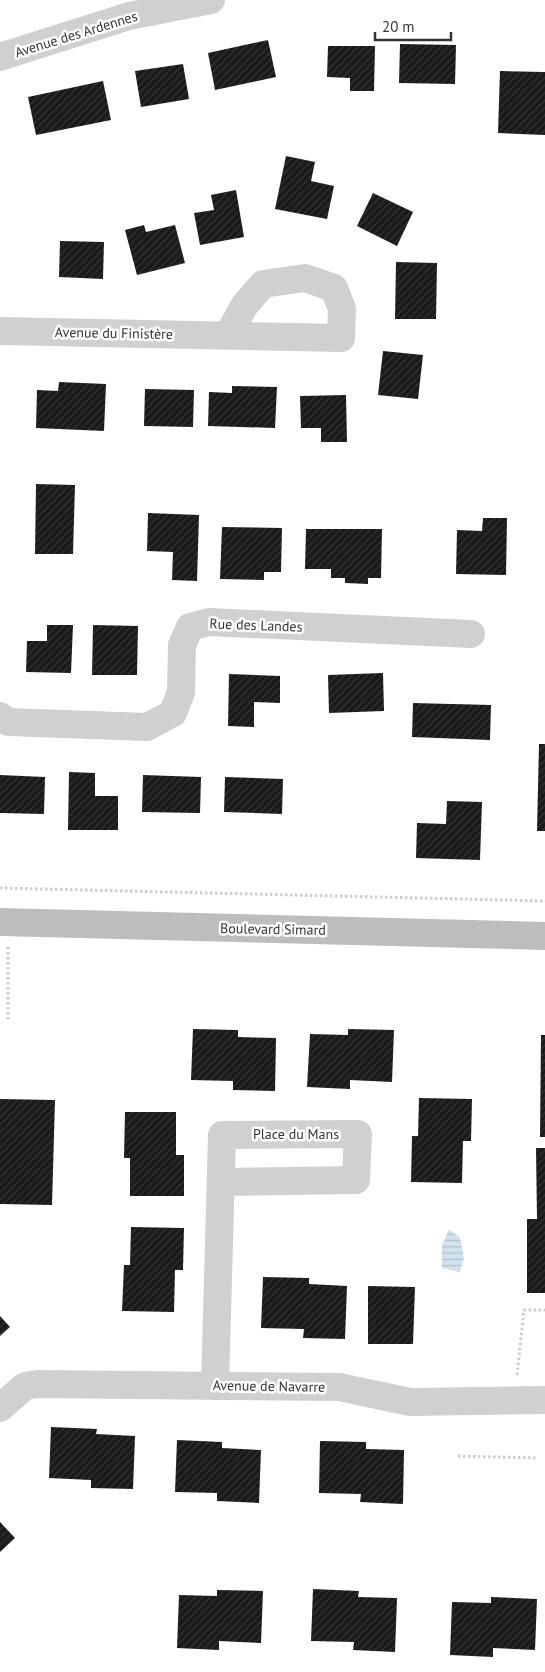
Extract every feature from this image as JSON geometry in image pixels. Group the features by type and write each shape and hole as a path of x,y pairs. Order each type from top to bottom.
{"main road":[{"name":"Boulevard Simard","path":"4,922 545,936"}],"street":[{"name":"Avenue des Ardennes","path":"0,57 129,16 211,0"},
{"name":"Avenue du Finistère","path":"0,332 228,336"},
{"name":"Rue des Landes","path":"0,716 8,722 147,727 173,713 181,692 182,645 190,627 209,622 471,634"},
{"name":"Place du Mans","path":"215,1386 222,1135 358,1134 356,1180 222,1182"},
{"name":"Avenue de Navarre","path":"0,1408 25,1386 37,1384 340,1387 410,1402 545,1400"}],"path":[{"path":"0,888 545,901"},
{"path":"4,922 8,1022"},
{"path":"515,1400 524,1310 545,1310"},
{"path":"458,1456 537,1458"}],"water":[{"path":"449,1229 460,1238 464,1258 460,1272 442,1268 442,1246"}],"building":[{"path":"268,40 276,77 215,90 208,53"},
{"path":"400,44 456,45 455,84 399,83"},
{"path":"328,46 375,46 374,91 350,91 350,78 327,77"},
{"path":"183,64 189,99 141,107 135,71"},
{"path":"500,71 545,72 545,135 498,133"},
{"path":"103,81 111,120 36,135 28,97"},
{"path":"286,156 315,162 311,181 334,186 327,219 275,209"},
{"path":"236,190 244,237 200,245 194,213 214,210 211,195"},
{"path":"373,193 413,212 397,246 357,226"},
{"path":"144,225 146,232 175,225 185,263 137,275 125,230"},
{"path":"60,241 104,242 103,279 59,277"},
{"path":"396,262 437,263 436,319 395,319"},
{"path":"383,351 423,355 418,399 378,395"},
{"path":"59,382 106,384 104,431 36,428 37,390 58,391"},
{"path":"232,386 277,387 275,428 208,426 209,392 232,393"},
{"path":"145,389 194,390 193,427 144,426"},
{"path":"346,395 347,442 321,442 321,428 301,428 300,396"},
{"path":"36,484 75,485 73,554 35,554"},
{"path":"148,513 199,515 197,581 172,580 173,552 147,551"},
{"path":"483,518 507,518 506,575 456,574 457,530 482,531"},
{"path":"222,527 282,528 281,572 264,572 264,580 220,579"},
{"path":"306,529 382,529 381,578 368,578 368,584 345,583 345,578 331,578 331,569 305,569"},
{"path":"47,625 73,625 71,673 26,672 27,641 47,641"},
{"path":"93,625 138,626 137,675 92,675"},
{"path":"383,673 384,711 329,713 328,675"},
{"path":"229,674 280,676 280,703 254,702 254,727 228,726"},
{"path":"413,703 491,705 490,740 412,737"},
{"path":"539,744 545,744 545,831 537,831"},
{"path":"69,772 95,773 95,796 118,796 118,830 68,830"},
{"path":"0,775 45,777 44,814 0,813"},
{"path":"143,775 201,777 200,813 142,812"},
{"path":"225,777 283,779 282,814 224,812"},
{"path":"447,801 482,802 480,860 416,858 417,823 446,824"},
{"path":"193,1029 238,1030 238,1037 276,1038 275,1091 233,1090 233,1081 191,1080"},
{"path":"348,1029 394,1030 392,1082 350,1080 350,1089 307,1087 310,1034 348,1035"},
{"path":"541,1035 545,1035 545,1137 540,1137"},
{"path":"419,1098 472,1099 471,1141 463,1141 462,1183 411,1182 412,1136 418,1136"},
{"path":"0,1099 55,1100 52,1205 0,1204"},
{"path":"125,1112 176,1112 176,1155 184,1155 184,1196 130,1196 130,1158 124,1158"},
{"path":"536,1148 545,1148 545,1293 527,1293 527,1219 537,1219"},
{"path":"131,1227 184,1228 183,1270 175,1270 174,1312 122,1311 124,1265 130,1265"},
{"path":"263,1277 309,1278 309,1284 347,1286 345,1339 303,1338 304,1329 261,1328"},
{"path":"368,1286 415,1287 413,1344 368,1344"},
{"path":"0,1316 10,1327 0,1336"},
{"path":"51,1427 97,1429 96,1434 135,1436 133,1489 91,1488 91,1480 49,1478"},
{"path":"177,1440 222,1442 222,1448 261,1450 259,1503 217,1501 217,1493 175,1492"},
{"path":"320,1441 366,1442 366,1449 404,1450 403,1504 360,1502 361,1494 319,1493"},
{"path":"0,1522 15,1538 0,1552"},
{"path":"313,1589 359,1591 358,1597 397,1598 395,1652 353,1650 354,1642 311,1641"},
{"path":"217,1590 263,1591 261,1643 219,1641 219,1650 177,1648 179,1595 217,1596"},
{"path":"491,1597 537,1599 535,1650 493,1648 493,1657 450,1655 452,1602 491,1603"}]}
